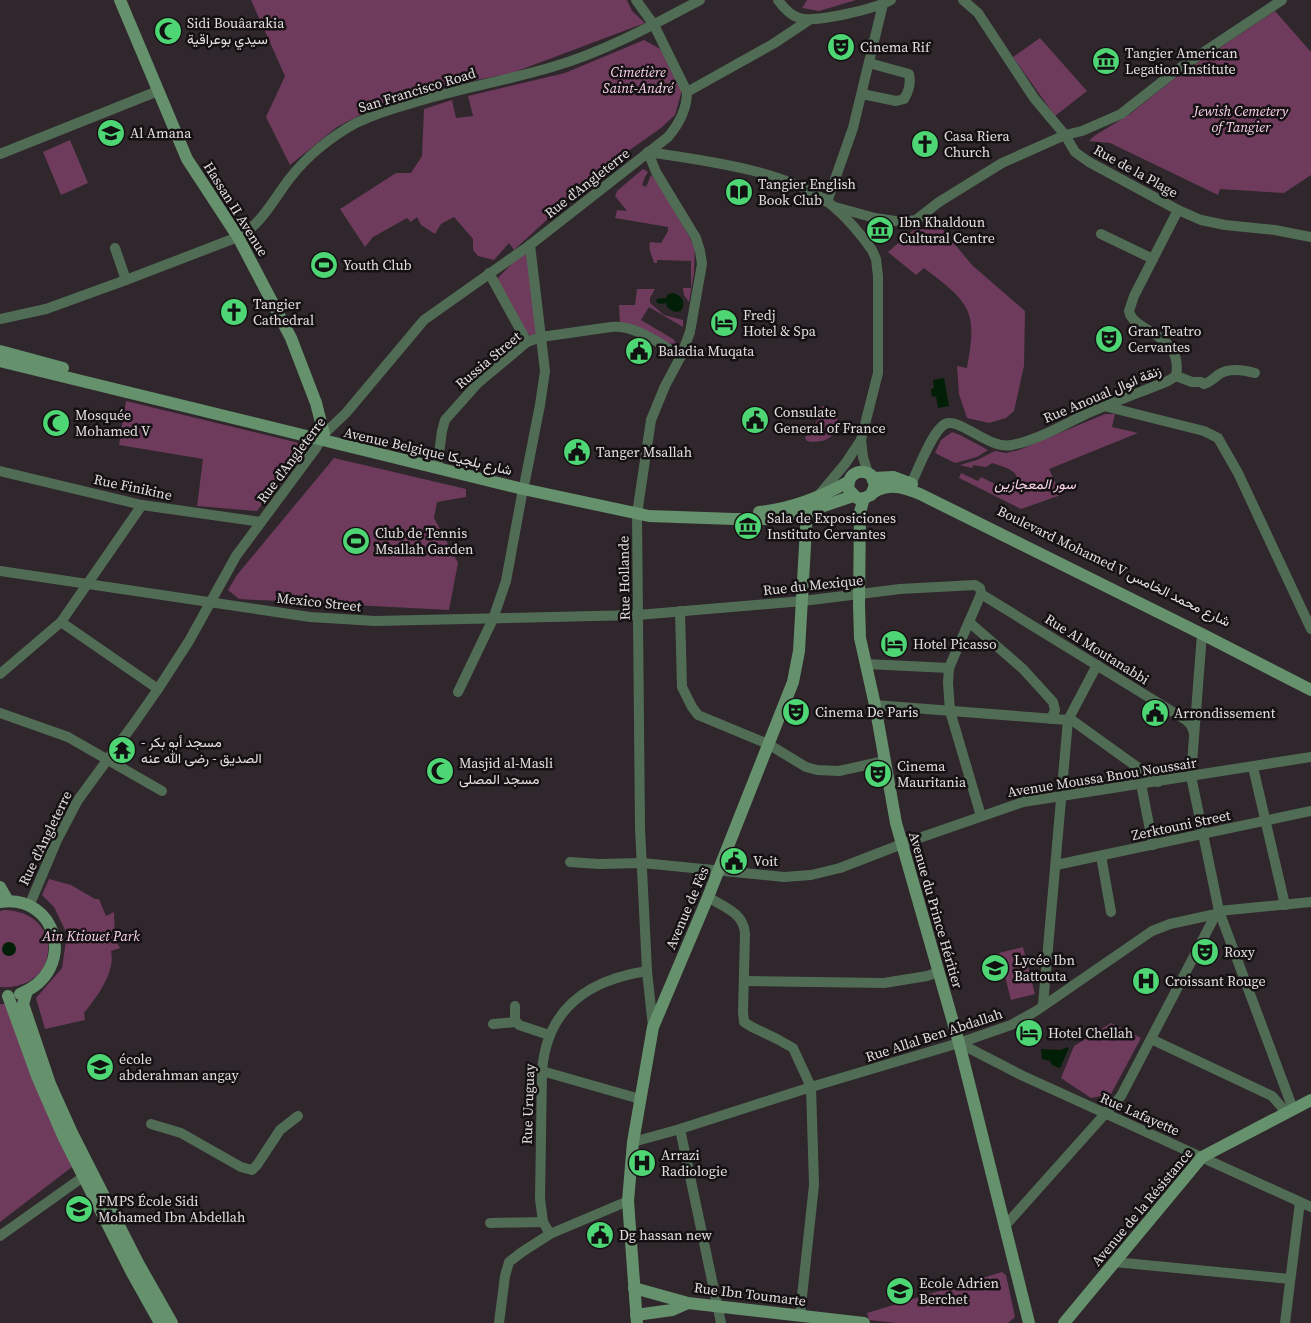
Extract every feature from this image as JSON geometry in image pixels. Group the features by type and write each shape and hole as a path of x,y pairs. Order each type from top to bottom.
{"main road":[{"name":"Hassan II Avenue","path":"120,0 187,159 238,237 291,338 316,403 322,437"},
{"name":"Avenue Belgique شارع بلجيكا","path":"0,351 322,437"},
{"name":"Avenue Belgique شارع بلجيكا","path":"0,361 637,510 749,512 779,508 816,498 849,480"},
{"path":"322,437 438,461 524,485"},
{"path":"871,476 875,485 863,496 848,490 849,480 860,471 871,476 887,477 907,482"},
{"name":"Boulevard Mohamed V شارع محمد الخامس","path":"907,482 1204,627 1311,682"},
{"name":"Avenue Belgique شارع بلجيكا","path":"637,510 649,516 768,519 808,511 889,487 911,490 1311,690"},
{"name":"Avenue du Prince Héritier","path":"863,496 860,512 860,638 875,705 896,823 959,1044 1029,1323"},
{"path":"808,511 816,498"},
{"name":"Avenue de Fès","path":"637,1319 628,1201 633,1142 653,1027 719,870 794,677 799,651 808,511"},
{"path":"0,887 4,902 29,906 40,913 54,936 53,963 47,975 38,985 27,991 18,995 4,996 47,1101 83,1177 131,1272 160,1323"},
{"path":"27,991 23,1004 50,1084 81,1151 138,1263 172,1323"},
{"name":"Avenue de la Résistance","path":"1064,1323 1202,1157 1311,1100"},
{"name":"Rue Ibn Toumarte","path":"634,1288 688,1303 864,1323"},
{"path":"637,1319 672,1310 688,1303"}],"street":[{"path":"636,0 654,25 687,92 773,44 809,20 887,2 831,204"},
{"name":"San Francisco Road","path":"0,319 46,309 238,237 249,231 258,223 288,180 311,154 358,122 447,92 525,74 580,58 654,25 700,0"},
{"path":"778,0 793,15 809,20"},
{"name":"Rue de la Plage","path":"964,0 978,13 1042,108 1065,135 1076,152 1089,162 1178,210 1201,220 1311,237"},
{"path":"648,152 774,176 799,186 831,204 875,218 902,222 916,220 939,202 991,169 1065,135 1082,131 1121,114 1177,70 1282,0"},
{"path":"862,94 896,101 904,100 908,92 910,82 908,74 869,63"},
{"path":"0,154 158,91"},
{"name":"Rue d'Angleterre","path":"29,906 57,840 78,800 158,689 189,641 236,556 322,437 346,414 424,320 530,245 668,137 678,124 686,104 687,92"},
{"name":"Rue Hollande","path":"648,152 656,172 696,238 702,264 691,328 681,356 665,386 651,420 637,510 642,863 647,971 653,1027"},
{"path":"831,204 869,245 877,265 878,373 849,480"},
{"name":"Rue Anoual زنقة انوال","path":"907,482 941,427 947,424 956,423 995,444 1006,446 1037,437 1176,376 1175,360 1170,347 1164,340 1133,320 1130,316 1130,306 1178,210"},
{"path":"1101,234 1153,259"},
{"path":"458,692 493,619 506,581 544,382 544,361 530,245"},
{"path":"115,248 126,280"},
{"path":"489,273 527,342"},
{"name":"Russia Street","path":"438,461 445,420 478,383 527,342 541,337 622,327 640,333 681,356"},
{"path":"1176,376 1204,384 1210,382 1218,374 1234,370 1255,373"},
{"path":"1104,406 1204,431 1214,435 1221,442 1311,628"},
{"path":"861,440 863,457 871,476"},
{"path":"816,498 841,469 861,440"},
{"name":"Rue Finikine","path":"0,471 142,505 261,522"},
{"path":"0,674 61,622 142,505"},
{"name":"Mexico Street","path":"0,570 338,620 405,621 638,615"},
{"name":"Rue du Mexique","path":"638,615 803,601 900,589 966,585 978,586 981,591 980,596"},
{"path":"980,596 949,668 948,683 950,711 981,816"},
{"name":"Rue Al Moutanabbi","path":"980,596 1186,720 1191,725 1194,734"},
{"path":"680,612 682,687 698,715 768,744 806,767 817,770 839,771 884,761"},
{"path":"61,622 158,689"},
{"path":"968,622 1024,669 1053,702 1055,710 1051,719"},
{"path":"1202,634 1191,776 1218,912 1289,1111"},
{"path":"866,664 949,668"},
{"path":"1044,1005 1069,719 1097,665"},
{"path":"875,705 1069,719 1158,782"},
{"path":"0,713 68,737 162,791"},
{"name":"Avenue Moussa Bnou Noussair","path":"570,862 599,864 642,863 784,877 811,875 840,868 902,844 1023,802 1311,757"},
{"path":"1253,767 1285,905"},
{"path":"1140,784 1153,845"},
{"name":"Zerktouni Street","path":"1056,865 1311,811"},
{"path":"1101,856 1111,912"},
{"path":"708,897 738,915 743,922 746,934 744,1022 793,1048 810,1087 814,1185 800,1315"},
{"name":"Rue Allal Ben Abdallah","path":"633,1142 680,1129 810,1087 959,1044 1011,1025 1044,1005 1152,931 1170,924 1218,912 1311,902"},
{"path":"1004,1227 1107,1114 1121,1096 1218,912"},
{"name":"Rue Uruguay","path":"550,1234 543,1222 540,1185 542,1071 549,1035 569,1006 588,990 617,977 647,971"},
{"path":"744,981 884,983 927,976 939,972"},
{"path":"514,1006 516,1022"},
{"path":"492,1024 516,1022 522,1026 549,1035"},
{"path":"1151,1039 1272,1096 1289,1111"},
{"name":"Rue Lafayette","path":"959,1044 1021,1075 1311,1207"},
{"path":"542,1071 640,1099"},
{"path":"151,1124 181,1132 241,1168 252,1170 280,1130 298,1116"},
{"path":"680,1129 721,1323"},
{"path":"0,1236 83,1177"},
{"path":"499,1323 505,1276 509,1262 550,1234 628,1201"},
{"path":"1285,1323 1300,1202"},
{"path":"490,1223 543,1222"},
{"path":"1114,1262 1290,1279"}],"green space":[{"path":"251,0 627,0 632,11 645,23 512,73 446,86 366,112 337,127 290,165 266,117 285,76"},
{"path":"807,0 856,0 819,11 802,8"},
{"name":"Jewish Cemetery of Tangier","path":"1275,11 1311,52 1311,175 1284,193 1220,189 1218,195 1110,143 1089,141 1130,114 1179,75"},
{"path":"1040,38 1087,91 1055,116 1013,57"},
{"name":"Cimetière Saint-André","path":"644,40 662,50 682,90 675,115 661,128 601,170 514,250 509,243 494,260 478,256 473,250 473,239 454,217 441,224 435,234 421,225 417,217 411,222 407,218 373,237 365,247 340,209 396,173 411,173 422,156 424,109 452,100 456,118 473,116 468,96 565,73"},
{"path":"70,140 88,183 61,195 43,152"},
{"path":"643,169 648,172 642,185 646,187 651,175 658,182 695,247 694,273 689,302 684,295 683,288 691,288 691,261 657,260 657,263 654,263 650,252 650,242 661,243 668,231 668,227 615,218 617,210 627,211 615,196 617,191"},
{"path":"933,218 972,265 1025,311 1024,366 1014,411 1006,418 989,423 967,418 959,394 957,366 967,368 971,329 965,306 957,296 924,268 916,275 888,252 911,232"},
{"path":"530,245 536,333 530,336 496,280"},
{"path":"637,289 655,289 650,298 650,303 664,315 683,320 683,327 649,307 641,320 673,339 677,344 666,343 620,324 619,305 635,305"},
{"path":"126,401 307,445 257,511 197,506 203,459 119,445"},
{"path":"822,406 830,408 835,413 839,427 826,440 817,442 807,441 805,438 809,429 813,428 820,415 818,413"},
{"name":"سور المعجازين","path":"1105,414 1115,414 1112,427 1138,433 1049,469 1061,495 1021,509 959,478 961,473 978,481 981,477 1013,493 1017,476 1005,467 992,463 986,467 973,465 972,468 960,465 977,460 995,451 1006,453 1019,450"},
{"path":"952,432 988,450 977,457 955,463 935,453 941,440"},
{"name":"Club de Tennis Msallah Garden","path":"334,458 466,489 466,497 437,502 434,518 458,563 449,610 239,599 228,590 237,575"},
{"name":"Ain Ktiouet Park","path":"49,879 71,885 95,899 99,899 106,916 114,912 115,939 120,948 111,951 112,959 108,976 84,1013 85,1020 45,1029 36,998 62,968 67,934 54,907 42,895"},
{"path":"0,911 24,914 38,923 46,936 48,950 45,965 35,977 20,985 0,987"},
{"path":"1023,947 1035,994 1011,1000 999,953"},
{"path":"0,1004 7,1004 72,1167 0,1222"},
{"path":"1111,1023 1141,1038 1111,1094 1091,1098 1061,1078 1074,1046"},
{"path":"1002,1272 1006,1275 1015,1317 1008,1323 896,1323 869,1320 867,1313"}],"shaded area":[{"path":"673,293 683,300 681,311 675,312 668,308 666,303 660,304 656,302 657,299 666,298 668,294"},
{"path":"944,378 949,406 938,408 936,396 932,397 931,389 934,388 933,380"},
{"path":"6,942 12,942 16,949 12,956 6,956 2,952 2,946"},
{"path":"1068,1047 1060,1068 1052,1065 1050,1061 1042,1059 1041,1049 1060,1050"}],"place":[{"name":"Sidi Bouâarakia سيدي بوعراقية","path":"168,31"},
{"name":"Cinema Rif","path":"841,47"},
{"name":"Tangier American Legation Institute","path":"1106,61"},
{"name":"Al Amana","path":"111,133"},
{"name":"Casa Riera Church","path":"925,144"},
{"name":"Tangier English Book Club","path":"739,192"},
{"name":"Ibn Khaldoun Cultural Centre","path":"880,230"},
{"name":"Youth Club","path":"324,265"},
{"name":"Tangier Cathedral","path":"234,312"},
{"name":"Fredj Hotel & Spa","path":"724,323"},
{"name":"Gran Teatro Cervantes","path":"1109,339"},
{"name":"Baladia Muqata","path":"639,351"},
{"name":"Consulate General of France","path":"755,420"},
{"name":"Mosquée Mohamed V","path":"56,423"},
{"name":"Tanger Msallah","path":"577,452"},
{"name":"Sala de Exposiciones Instituto Cervantes","path":"748,526"},
{"name":"Club de Tennis Msallah Garden","path":"356,541"},
{"name":"Hotel Picasso","path":"894,644"},
{"name":"Cinema De Paris","path":"796,712"},
{"name":"Arrondissement","path":"1155,713"},
{"name":"- مسجد أبو بكر الصديق - رضى الله عنه","path":"122,750"},
{"name":"Masjid al-Masli مسجد المصلى","path":"440,771"},
{"name":"Cinema Mauritania","path":"878,774"},
{"name":"Voit","path":"734,861"},
{"name":"Roxy","path":"1205,952"},
{"name":"Lycée Ibn Battouta","path":"995,968"},
{"name":"Croissant Rouge","path":"1146,981"},
{"name":"Hotel Chellah","path":"1029,1033"},
{"name":"école abderahman angay","path":"100,1067"},
{"name":"Arrazi Radiologie","path":"642,1163"},
{"name":"FMPS École Sidi Mohamed Ibn Abdellah","path":"79,1209"},
{"name":"Dg hassan new","path":"600,1235"},
{"name":"Ecole Adrien Berchet","path":"900,1291"}]}
